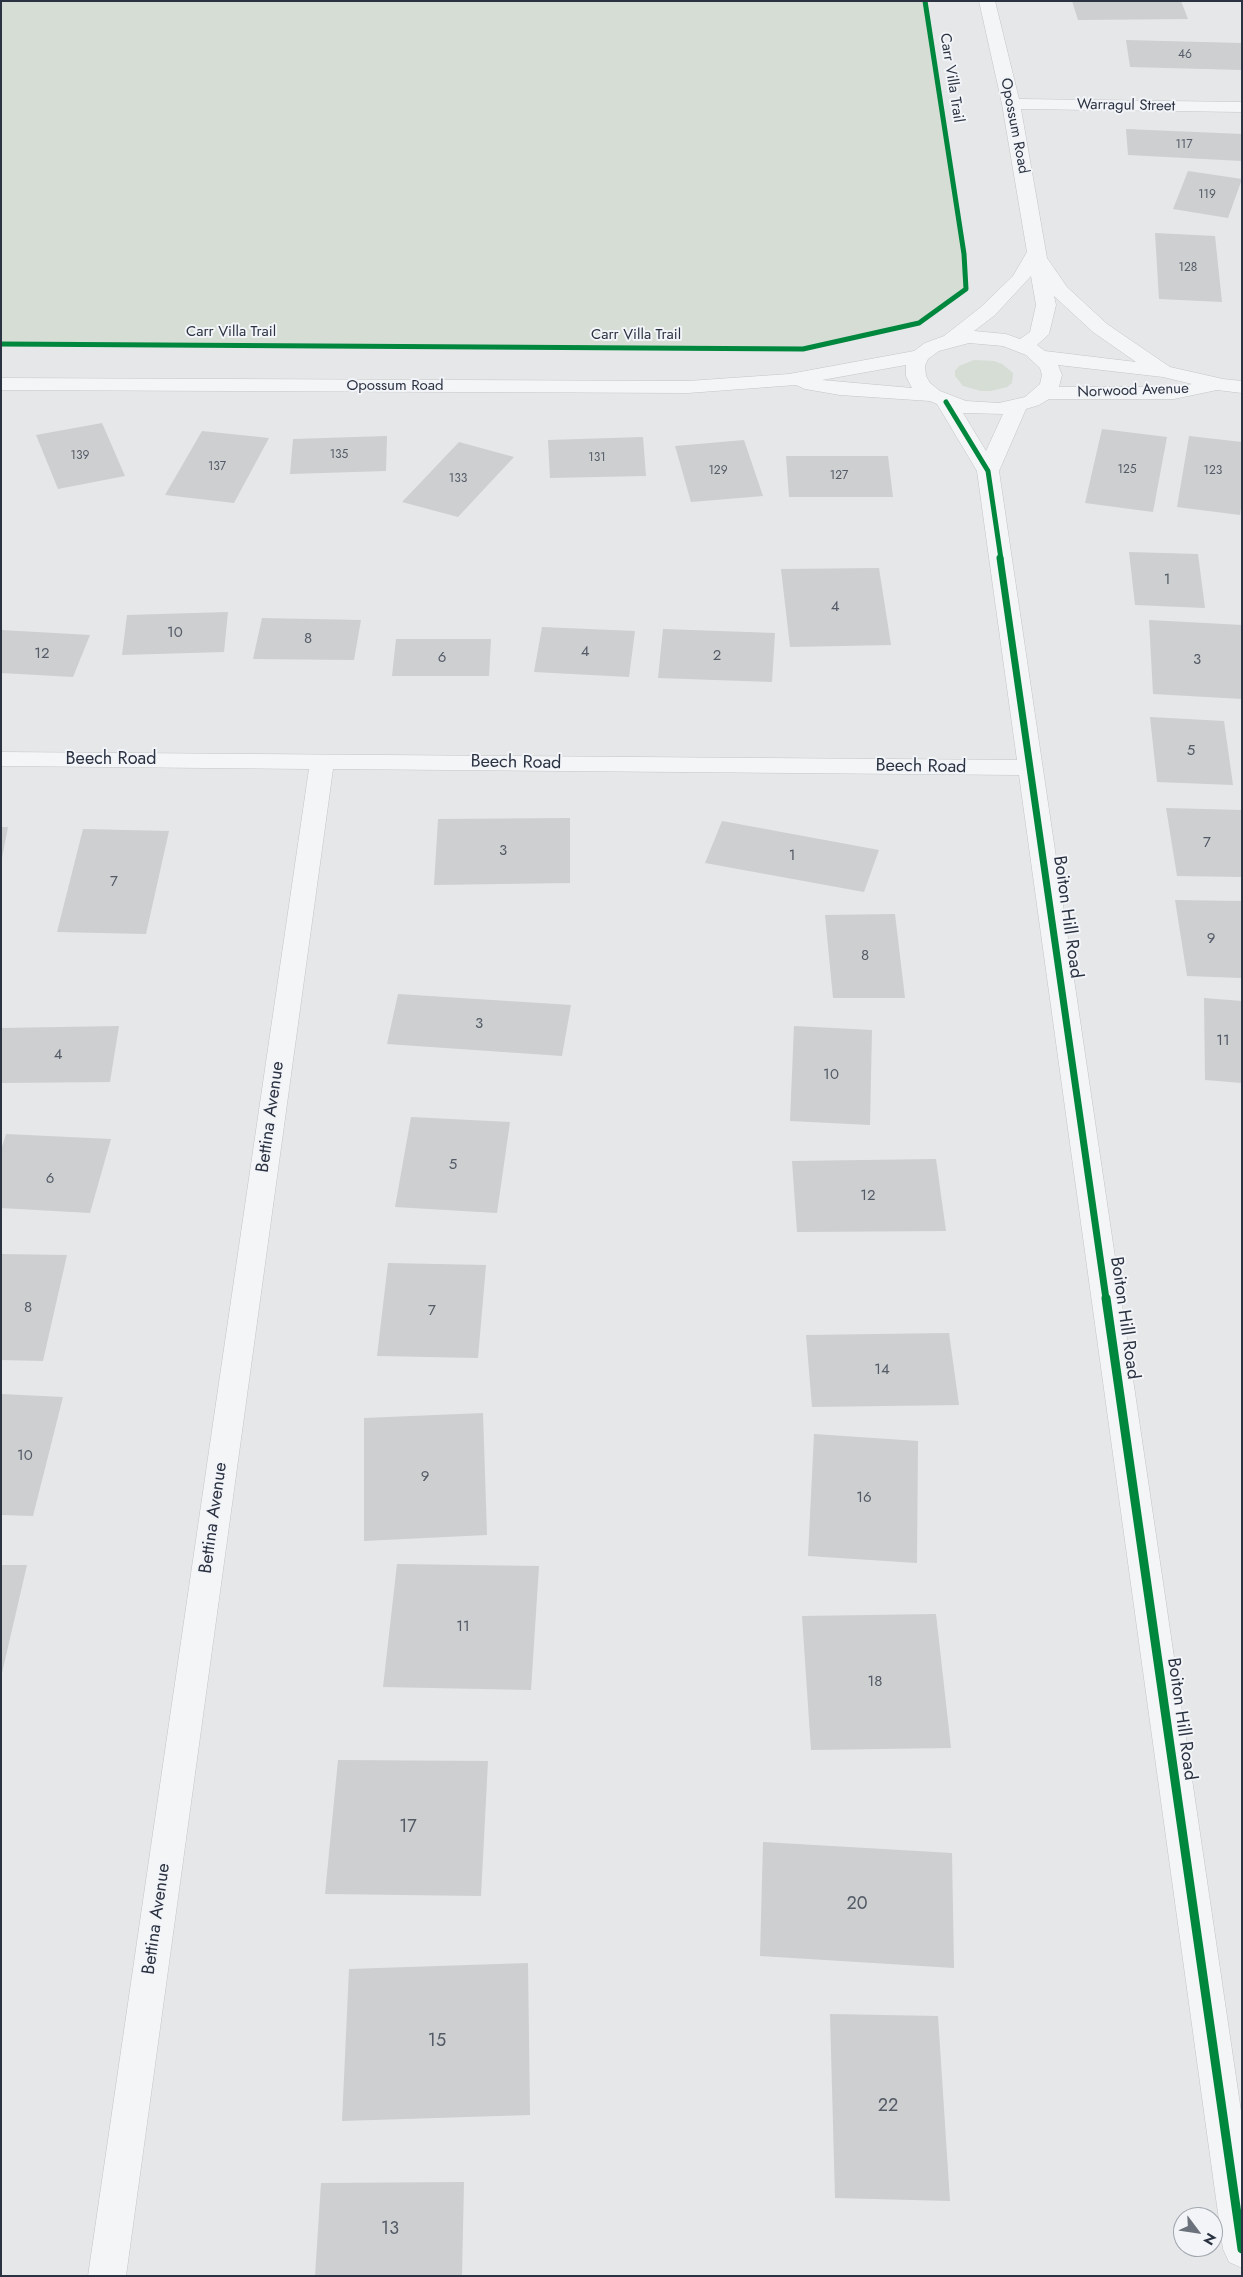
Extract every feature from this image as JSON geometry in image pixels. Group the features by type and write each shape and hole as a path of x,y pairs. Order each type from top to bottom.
{"street":[{"name":"Opossum Road","path":"987,1 1011,104 1046,305 1039,334 1023,346"},
{"name":"Warragul Street","path":"1011,104 1242,107"},
{"path":"920,356 932,347 950,340 988,311 1020,279 1036,252"},
{"name":"Norwood Avenue","path":"1036,252 1060,291 1100,328 1163,371"},
{"path":"950,340 987,338 1023,346 1041,357 1049,366 1052,375 1050,385 1044,393"},
{"name":"Opossum Road","path":"1,384 688,387 789,380 920,356"},
{"name":"Boiton Hill Road","path":"920,356 916,366 916,376 922,386 940,399 988,471 1242,2249"},
{"name":"Norwood Avenue","path":"1041,357 1163,371 1232,386"},
{"name":"Opossum Road","path":"789,380 840,389 940,399 980,409 1017,406 1032,401 1044,393"},
{"name":"Norwood Avenue","path":"1044,393 1174,393 1232,386"},
{"path":"988,471 1017,406"},
{"name":"Beech Road","path":"1,759 1031,768"},
{"name":"Bettina Avenue","path":"107,2276 322,761"}],"shaded area":[{"path":"1,1 925,1 964,254 966,289 919,323 803,349 1,344"},
{"path":"974,360 994,361 1002,364 1013,373 1012,383 1007,387 991,391 981,391 963,386 955,376 955,371 959,366"}],"building":[{"path":"1072,1 1181,1 1188,19 1078,20"},
{"path":"1126,40 1242,43 1242,70 1130,67"},
{"path":"1126,129 1242,134 1242,161 1128,155"},
{"path":"1188,171 1242,179 1228,218 1173,209"},
{"path":"1155,233 1215,236 1222,302 1159,299"},
{"path":"102,423 125,476 58,489 36,435"},
{"path":"1102,429 1167,437 1153,512 1085,503"},
{"path":"202,431 269,438 234,503 165,495"},
{"path":"387,436 386,471 290,474 293,439"},
{"path":"1189,436 1242,442 1242,500 1240,515 1177,507"},
{"path":"643,437 646,476 550,478 548,440"},
{"path":"744,440 763,496 691,502 675,446"},
{"path":"459,442 514,457 458,517 402,502"},
{"path":"786,456 888,456 893,497 789,497"},
{"path":"1129,552 1198,554 1205,608 1135,605"},
{"path":"879,568 891,645 790,647 781,569"},
{"path":"228,612 224,652 122,655 127,615"},
{"path":"262,618 361,620 354,660 253,659"},
{"path":"1149,620 1242,625 1242,699 1153,694"},
{"path":"542,627 635,631 629,677 534,672"},
{"path":"663,629 775,633 772,682 658,678"},
{"path":"1,630 90,635 73,677 1,673"},
{"path":"396,639 491,639 489,676 392,676"},
{"path":"1150,717 1224,721 1233,785 1157,782"},
{"path":"1166,808 1242,810 1242,877 1177,876"},
{"path":"570,818 570,883 434,885 438,819"},
{"path":"722,821 879,850 864,892 705,863"},
{"path":"1,827 8,827 2,858 1,858"},
{"path":"83,829 169,831 146,934 57,932"},
{"path":"1175,900 1242,901 1242,978 1187,976"},
{"path":"895,914 905,998 833,998 825,915"},
{"path":"398,994 571,1005 562,1056 387,1044"},
{"path":"1204,998 1242,1001 1242,1083 1205,1080"},
{"path":"119,1026 110,1082 1,1083 1,1028"},
{"path":"794,1026 872,1030 870,1125 790,1121"},
{"path":"411,1117 510,1122 497,1213 395,1207"},
{"path":"6,1134 111,1139 90,1213 1,1208 1,1150"},
{"path":"936,1159 946,1231 797,1232 792,1161"},
{"path":"1,1254 67,1255 43,1361 1,1360"},
{"path":"388,1263 486,1265 478,1358 377,1356"},
{"path":"949,1333 959,1405 812,1407 806,1335"},
{"path":"1,1394 63,1397 33,1516 1,1515"},
{"path":"483,1413 487,1535 364,1541 364,1418"},
{"path":"814,1434 918,1441 917,1563 808,1556"},
{"path":"397,1564 539,1566 531,1690 383,1687"},
{"path":"1,1565 27,1565 2,1673 1,1673"},
{"path":"936,1614 951,1748 811,1750 802,1616"},
{"path":"338,1760 488,1761 481,1896 325,1894"},
{"path":"763,1842 952,1853 954,1968 760,1956"},
{"path":"528,1963 530,2115 342,2121 349,1969"},
{"path":"830,2014 938,2016 950,2201 835,2198"},
{"path":"464,2182 462,2276 315,2276 321,2183"}],"cycle path":[{"name":"Carr Villa Trail","path":"1,344 803,349 919,323 966,289 964,254 925,1"},
{"path":"946,402 988,471 1242,2249"}]}
